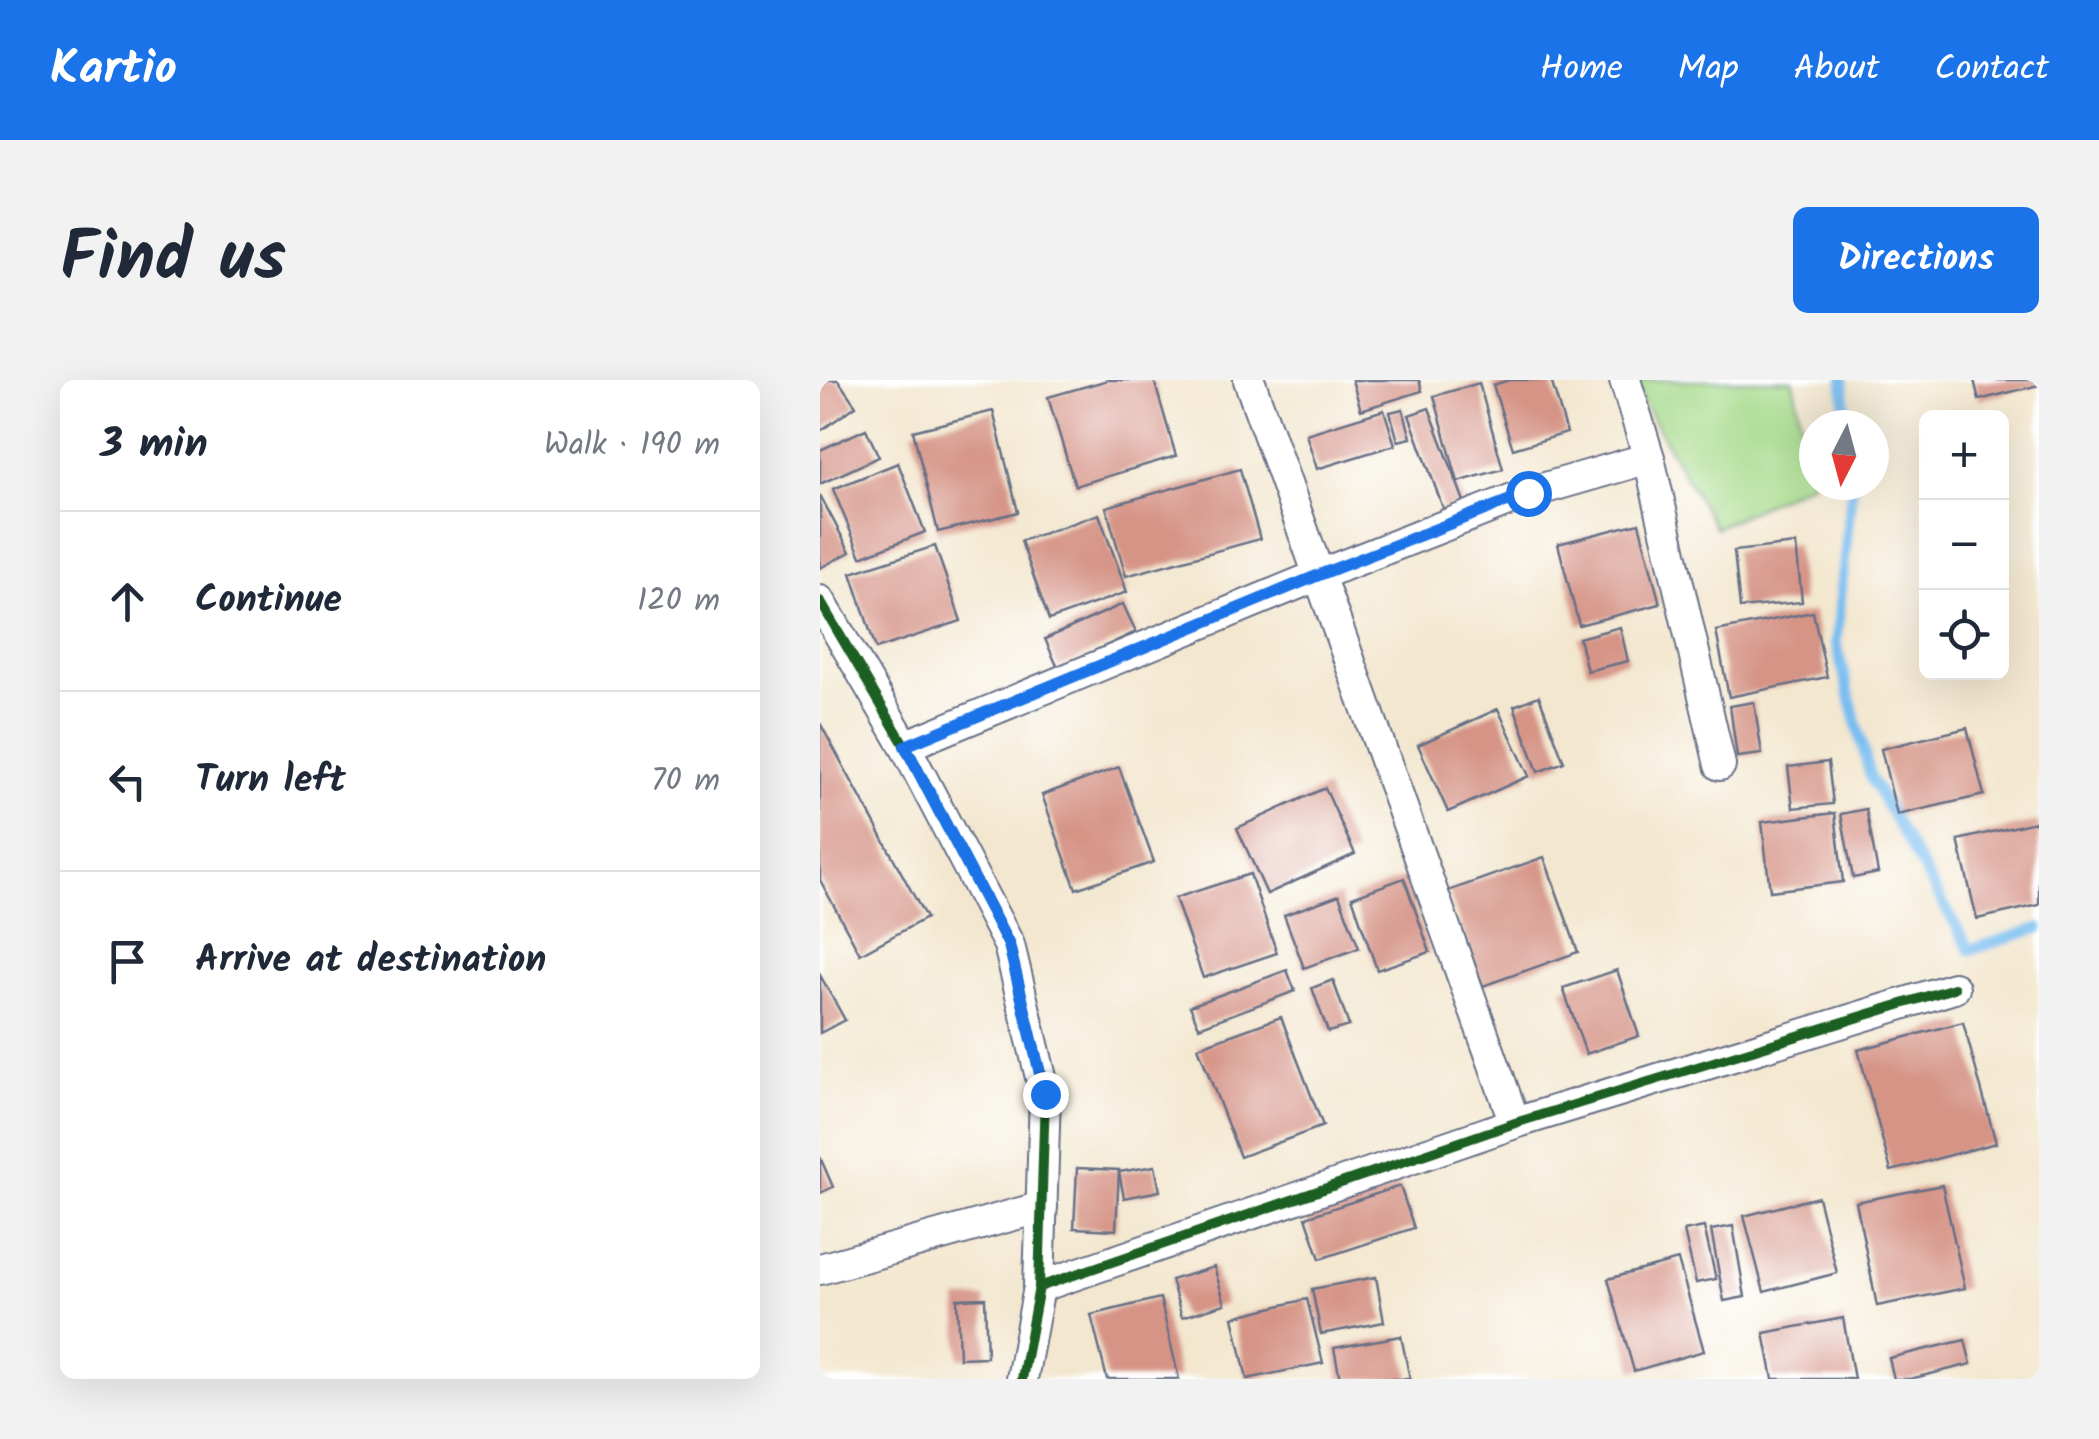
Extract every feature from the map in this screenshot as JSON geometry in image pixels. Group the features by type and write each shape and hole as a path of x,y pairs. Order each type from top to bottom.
{"street":[{"path":"1249,380 1515,1123"},
{"path":"1625,380 1648,458 1720,765"},
{"path":"905,746 1528,493 1648,458"},
{"path":"820,601 905,746 1009,945 1045,1094 1040,1286 1022,1379"},
{"path":"1040,1286 1515,1123 1954,988"},
{"path":"820,1269 1042,1206"}],"green space":[{"path":"1635,380 1793,380 1799,412 1799,488 1715,528 1643,402"}],"building":[{"path":"820,380 838,380 856,406 820,431"},
{"path":"1108,380 1154,380 1176,456 1075,486 1048,397"},
{"path":"1352,380 1419,380 1422,391 1361,410"},
{"path":"1509,380 1551,380 1567,433 1513,449 1493,385"},
{"path":"1974,380 2039,380 2039,385 1979,400"},
{"path":"1479,383 1503,469 1458,482 1434,396"},
{"path":"1429,408 1465,504 1444,511 1409,415"},
{"path":"1403,409 1411,438 1398,441 1390,412"},
{"path":"1384,410 1395,445 1317,469 1306,434"},
{"path":"993,411 1018,512 938,532 913,431"},
{"path":"866,429 879,457 820,484 820,450"},
{"path":"898,463 925,532 861,557 833,489"},
{"path":"1240,469 1260,539 1126,576 1106,507"},
{"path":"820,495 850,552 820,568"},
{"path":"1099,514 1127,592 1049,620 1021,541"},
{"path":"1639,523 1660,604 1579,625 1558,544"},
{"path":"1796,544 1802,602 1740,608 1734,551"},
{"path":"935,546 961,621 876,649 851,573"},
{"path":"1123,604 1136,632 1058,668 1045,639"},
{"path":"1813,612 1827,677 1729,697 1716,631"},
{"path":"1620,627 1628,661 1587,671 1579,638"},
{"path":"1539,696 1564,762 1538,772 1514,706"},
{"path":"1754,702 1762,754 1737,757 1730,706"},
{"path":"1498,709 1529,776 1448,812 1418,745"},
{"path":"820,723 926,918 860,954 820,880"},
{"path":"1967,728 1984,795 1897,815 1881,749"},
{"path":"1828,762 1833,804 1793,808 1788,767"},
{"path":"1119,767 1154,862 1076,889 1042,795"},
{"path":"1325,788 1355,854 1267,894 1237,828"},
{"path":"1866,809 1878,873 1853,878 1841,814"},
{"path":"1835,813 1843,882 1770,891 1762,822"},
{"path":"2039,821 2039,905 1977,919 1958,840"},
{"path":"1544,857 1578,952 1483,986 1448,891"},
{"path":"1250,874 1277,953 1203,978 1175,898"},
{"path":"1404,878 1430,952 1377,970 1352,897"},
{"path":"1339,895 1359,948 1304,968 1284,915"},
{"path":"1287,970 1295,991 1199,1027 1190,1006"},
{"path":"1617,970 1639,1036 1586,1054 1563,988"},
{"path":"820,975 845,1020 820,1033"},
{"path":"1333,980 1349,1026 1328,1032 1312,988"},
{"path":"1281,1017 1323,1126 1240,1157 1198,1047"},
{"path":"1963,1022 1996,1143 1891,1171 1858,1050"},
{"path":"820,1157 833,1187 820,1193"},
{"path":"1155,1166 1160,1191 1124,1198 1119,1172"},
{"path":"1077,1168 1119,1170 1116,1230 1074,1228"},
{"path":"1942,1185 1965,1288 1877,1306 1856,1202"},
{"path":"1400,1186 1414,1228 1320,1259 1306,1217"},
{"path":"1818,1197 1837,1273 1764,1292 1744,1216"},
{"path":"1733,1226 1745,1297 1724,1301 1711,1230"},
{"path":"1704,1227 1716,1279 1696,1283 1684,1231"},
{"path":"1678,1260 1704,1351 1634,1371 1608,1279"},
{"path":"1214,1267 1225,1304 1182,1317 1171,1280"},
{"path":"1376,1277 1384,1322 1321,1334 1312,1289"},
{"path":"985,1298 987,1357 959,1358 957,1299"},
{"path":"1160,1298 1179,1379 1107,1379 1091,1315"},
{"path":"1307,1299 1323,1363 1247,1379 1233,1317"},
{"path":"1843,1318 1854,1379 1773,1379 1764,1333"},
{"path":"1401,1336 1410,1379 1340,1379 1334,1348"},
{"path":"1965,1340 1971,1364 1910,1379 1894,1379 1889,1358"}],"waterway":[{"path":"1843,380 1846,410"},
{"path":"1850,500 1836,643 1871,779 1970,950 2039,928"}],"cycle path":[{"path":"820,601 905,746 1009,945 1045,1094 1039,1287 1022,1379"},
{"path":"1039,1287 1515,1123 1954,988"}],"route":[{"path":"1045,1094 1009,945 905,746 1528,493"}]}
